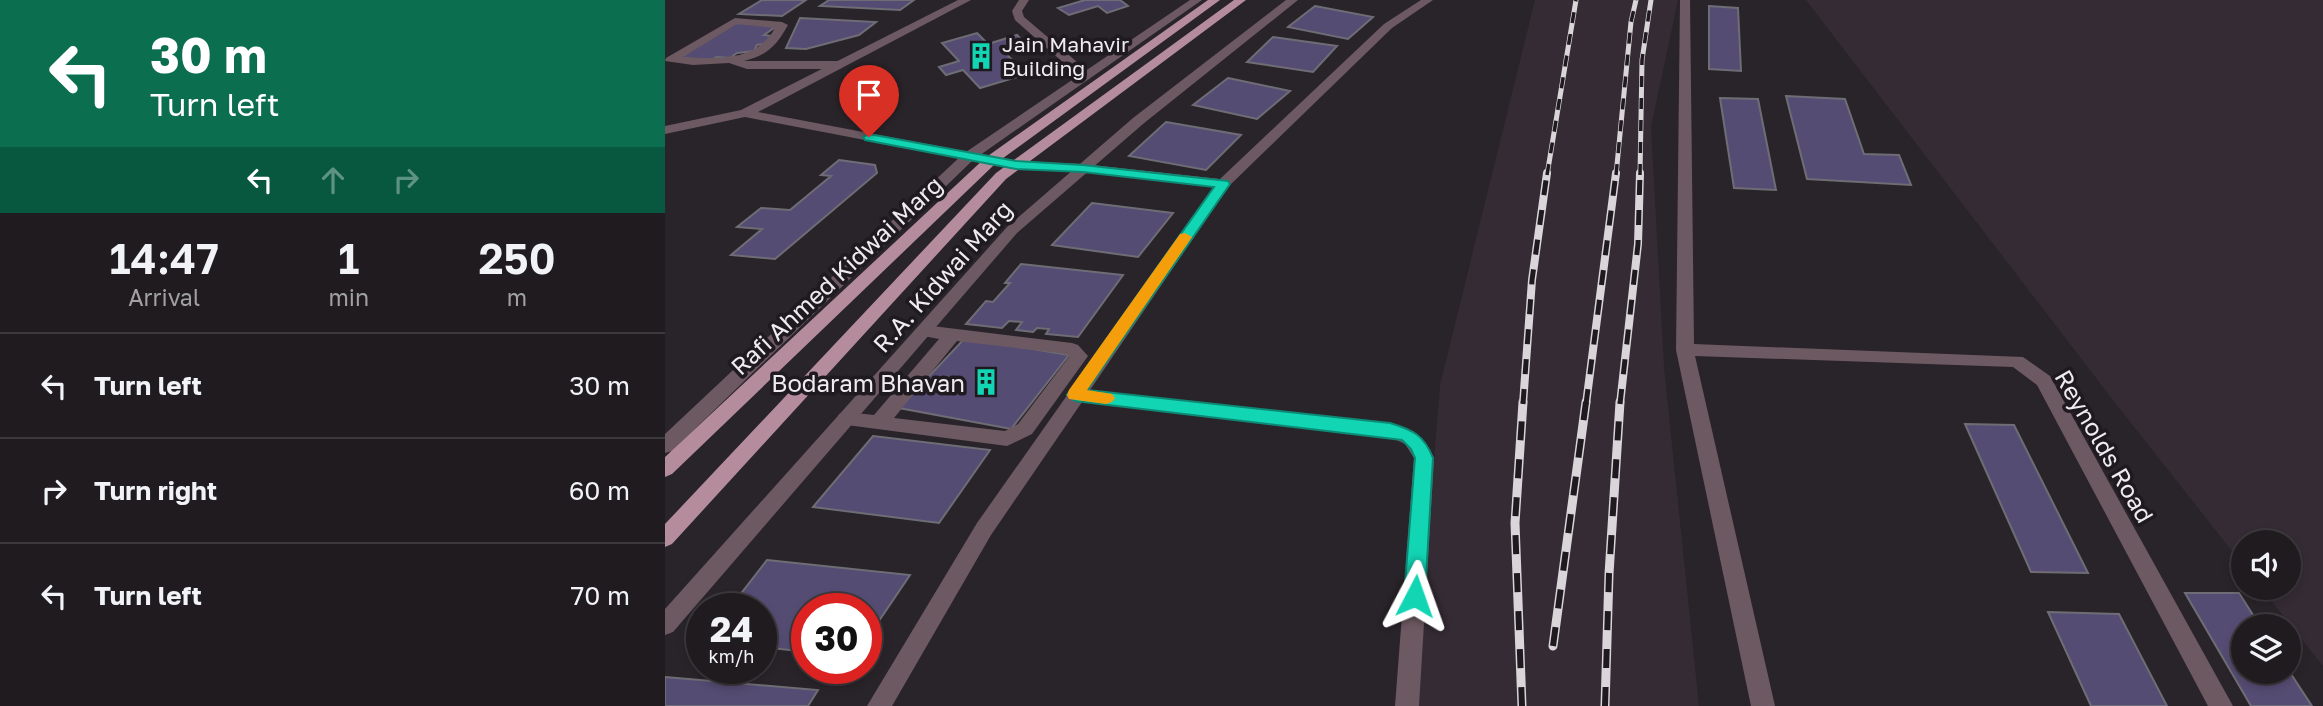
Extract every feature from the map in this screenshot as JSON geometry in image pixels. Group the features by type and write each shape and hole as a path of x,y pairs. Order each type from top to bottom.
{"main road":[{"name":"Rafi Ahmed Kidwai Marg","path":"665,469 990,161 1215,0"},
{"path":"665,538 1001,176 1241,0"}],"street":[{"path":"665,130 745,113 966,0"},
{"path":"1024,0 1017,11 1019,18 1086,76"},
{"path":"665,446 674,428 968,157 1197,0"},
{"name":"R.A. Kidwai Marg","path":"665,625 1012,230 1138,121 1293,0"},
{"path":"879,706 984,528 1223,184 1388,26 1428,0"},
{"path":"1685,0 1685,350 1763,706"},
{"path":"732,22 782,25 771,45 763,50 733,58 706,63 670,60 732,22"},
{"path":"733,58 739,65 839,65"},
{"path":"745,113 1016,165 1083,169 1223,184"},
{"path":"846,419 1007,439 1025,429 1079,356 1072,349 924,331"},
{"path":"879,423 953,334"},
{"name":"Reynolds Road","path":"1685,350 2017,361 2045,381 2221,706"},
{"path":"1075,395 1390,430 1408,435 1419,445 1424,458 1407,706"}],"shaded area":[{"path":"1535,0 1678,0 1651,127 1664,367 1699,706 1415,706 1440,385"},
{"path":"1806,0 2323,0 2323,666 2301,638 2301,614 2282,614 2271,600 2301,600 2301,530 2231,530 2231,550"}],"building":[{"path":"762,0 806,0 782,16 739,14"},
{"path":"829,0 914,0 900,10 820,6"},
{"path":"1085,0 1120,0 1128,6 1107,13 1098,6 1069,15 1058,8"},
{"path":"1315,6 1373,17 1348,39 1288,27"},
{"path":"1709,6 1738,8 1741,71 1709,69"},
{"path":"800,18 876,22 859,35 806,49 786,48"},
{"path":"734,23 778,25 764,35 772,36 769,43 757,45 754,51 737,53 730,58 717,57 709,61 676,57"},
{"name":"Jain Mahavir Building","path":"977,33 988,44 1017,35 1026,44 1003,51 1027,74 980,88 963,70 946,75 939,67 959,61 942,43"},
{"path":"1273,37 1337,46 1313,72 1247,62"},
{"path":"1228,78 1290,91 1257,119 1193,105"},
{"path":"1786,96 1845,99 1864,154 1899,155 1911,185 1807,179"},
{"path":"1720,98 1758,99 1776,190 1734,188"},
{"path":"1166,122 1241,135 1206,170 1129,156"},
{"path":"839,160 875,165 877,173 775,259 731,255 762,229 737,227 761,208 790,210 831,176 821,175"},
{"path":"1092,203 1173,213 1138,257 1052,245"},
{"path":"1021,264 1123,275 1078,337 1046,334 1049,329 1037,328 1033,332 1016,330 1022,322 1009,321 1002,328 966,324 986,301 993,302 1010,283 1005,283"},
{"name":"Bodaram Bhavan","path":"965,338 1069,355 1011,429 899,408"},
{"path":"1965,424 2014,425 2088,573 2031,572"},
{"path":"873,436 990,450 939,523 813,507"},
{"path":"767,560 910,575 882,616 882,593 791,593 791,650 777,649 777,593 741,593"},
{"path":"2185,593 2231,593 2231,600 2243,600 2252,614 2231,614 2231,672"},
{"path":"2048,612 2119,614 2167,706 2091,706"},
{"path":"665,677 686,679 686,684 747,684 818,690 808,706 665,706"},
{"path":"2238,684 2298,684 2312,706 2251,706"}],"railway":[{"path":"1547,175 1576,0"},
{"path":"1616,175 1631,22 1636,0"},
{"path":"1640,175 1642,60 1651,0"},
{"path":"1523,404 1532,280 1547,173"},
{"path":"1586,404 1616,173"},
{"path":"1620,404 1638,244 1640,173"},
{"path":"1522,706 1515,523 1523,402"},
{"path":"1553,646 1586,402"},
{"path":"1605,706 1609,574 1620,402"}],"slow traffic":[{"path":"1106,398 1075,395 1185,237"}],"place":[{"name":"Jain Mahavir Building","path":"981,56"},
{"name":"Bodaram Bhavan","path":"986,382"}],"route":[{"path":"869,137 1016,165 1083,169 1223,184 1075,395 1390,430 1408,435 1419,445 1424,458 1415,596"}]}
